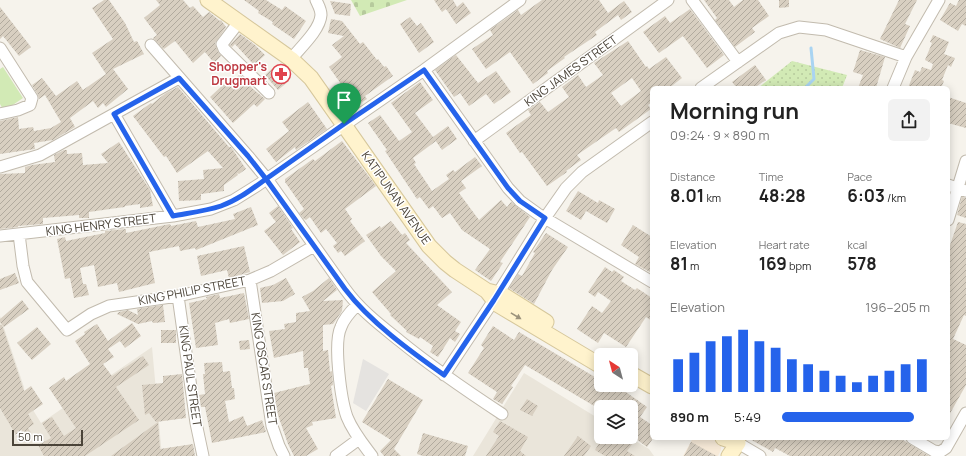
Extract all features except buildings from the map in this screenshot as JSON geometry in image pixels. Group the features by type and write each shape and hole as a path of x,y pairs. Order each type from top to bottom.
{"main road":[{"name":"KATIPUNAN AVENUE","path":"208,0 291,59 311,78 429,246 445,262 454,270 493,295 503,295 594,352"},
{"name":"KATIPUNAN AVENUE","path":"493,295 497,304 594,362"},
{"path":"638,378 650,385"},
{"path":"638,388 650,395"},
{"path":"729,456 737,440"}],"street":[{"path":"291,59 316,28 321,16 316,0"},
{"name":"KING HENRY STREET","path":"0,236 173,216 222,206 245,194 424,70 520,0"},
{"name":"KING JAMES STREET","path":"474,141 668,0"},
{"path":"692,0 738,62"},
{"path":"894,86 906,58 939,0"},
{"path":"239,22 222,44 224,49 269,93"},
{"path":"703,86 779,33 799,27 826,30 906,58"},
{"path":"151,45 248,156 357,305 377,323 444,375 502,414"},
{"path":"0,48 32,98 30,105 18,110 0,114"},
{"path":"424,70 508,188 520,201 545,218 650,281"},
{"path":"0,167 40,155 179,78"},
{"path":"114,114 173,216"},
{"path":"444,375 493,295 566,188 582,172 650,123"},
{"path":"950,213 966,161"},
{"name":"KING PHILIP STREET","path":"19,234 23,266 27,282 67,330 91,314 109,306 178,296 250,280 271,272 314,246"},
{"name":"KING OSCAR STREET","path":"250,280 272,426 278,446 284,456"},
{"name":"KING PAUL STREET","path":"178,296 196,423 203,456"},
{"path":"357,305 340,327 337,342 337,357 347,418 359,439 372,456"},
{"path":"915,440 934,451 940,452 946,448 966,413"},
{"path":"336,456 359,439"},
{"path":"737,440 760,456"}],"shaded area":[{"path":"0,316 24,387 25,397 41,423 152,347 162,456 0,456"},
{"path":"363,359 389,374 366,411 353,403"},
{"path":"524,373 594,416 594,444 638,444 638,442 649,449 654,456 473,456"},
{"path":"692,440 714,440 721,446 718,456 683,456"}],"green space":[{"path":"351,0 407,0 360,16"},
{"path":"792,61 847,75 843,86 761,86"},
{"path":"3,67 23,98 4,111 0,104 0,69"}],"waterway":[{"path":"807,86 814,79 811,48"}],"place":[{"name":"Shopper's Drugmart","path":"281,74"}],"route":[{"path":"344,124 266,179 258,185 245,194 234,200 222,206 211,209 173,216 114,114 179,78 248,156 266,179 357,305 377,323 444,375 494,300 545,218 520,201 508,188 424,70 344,124"}]}
